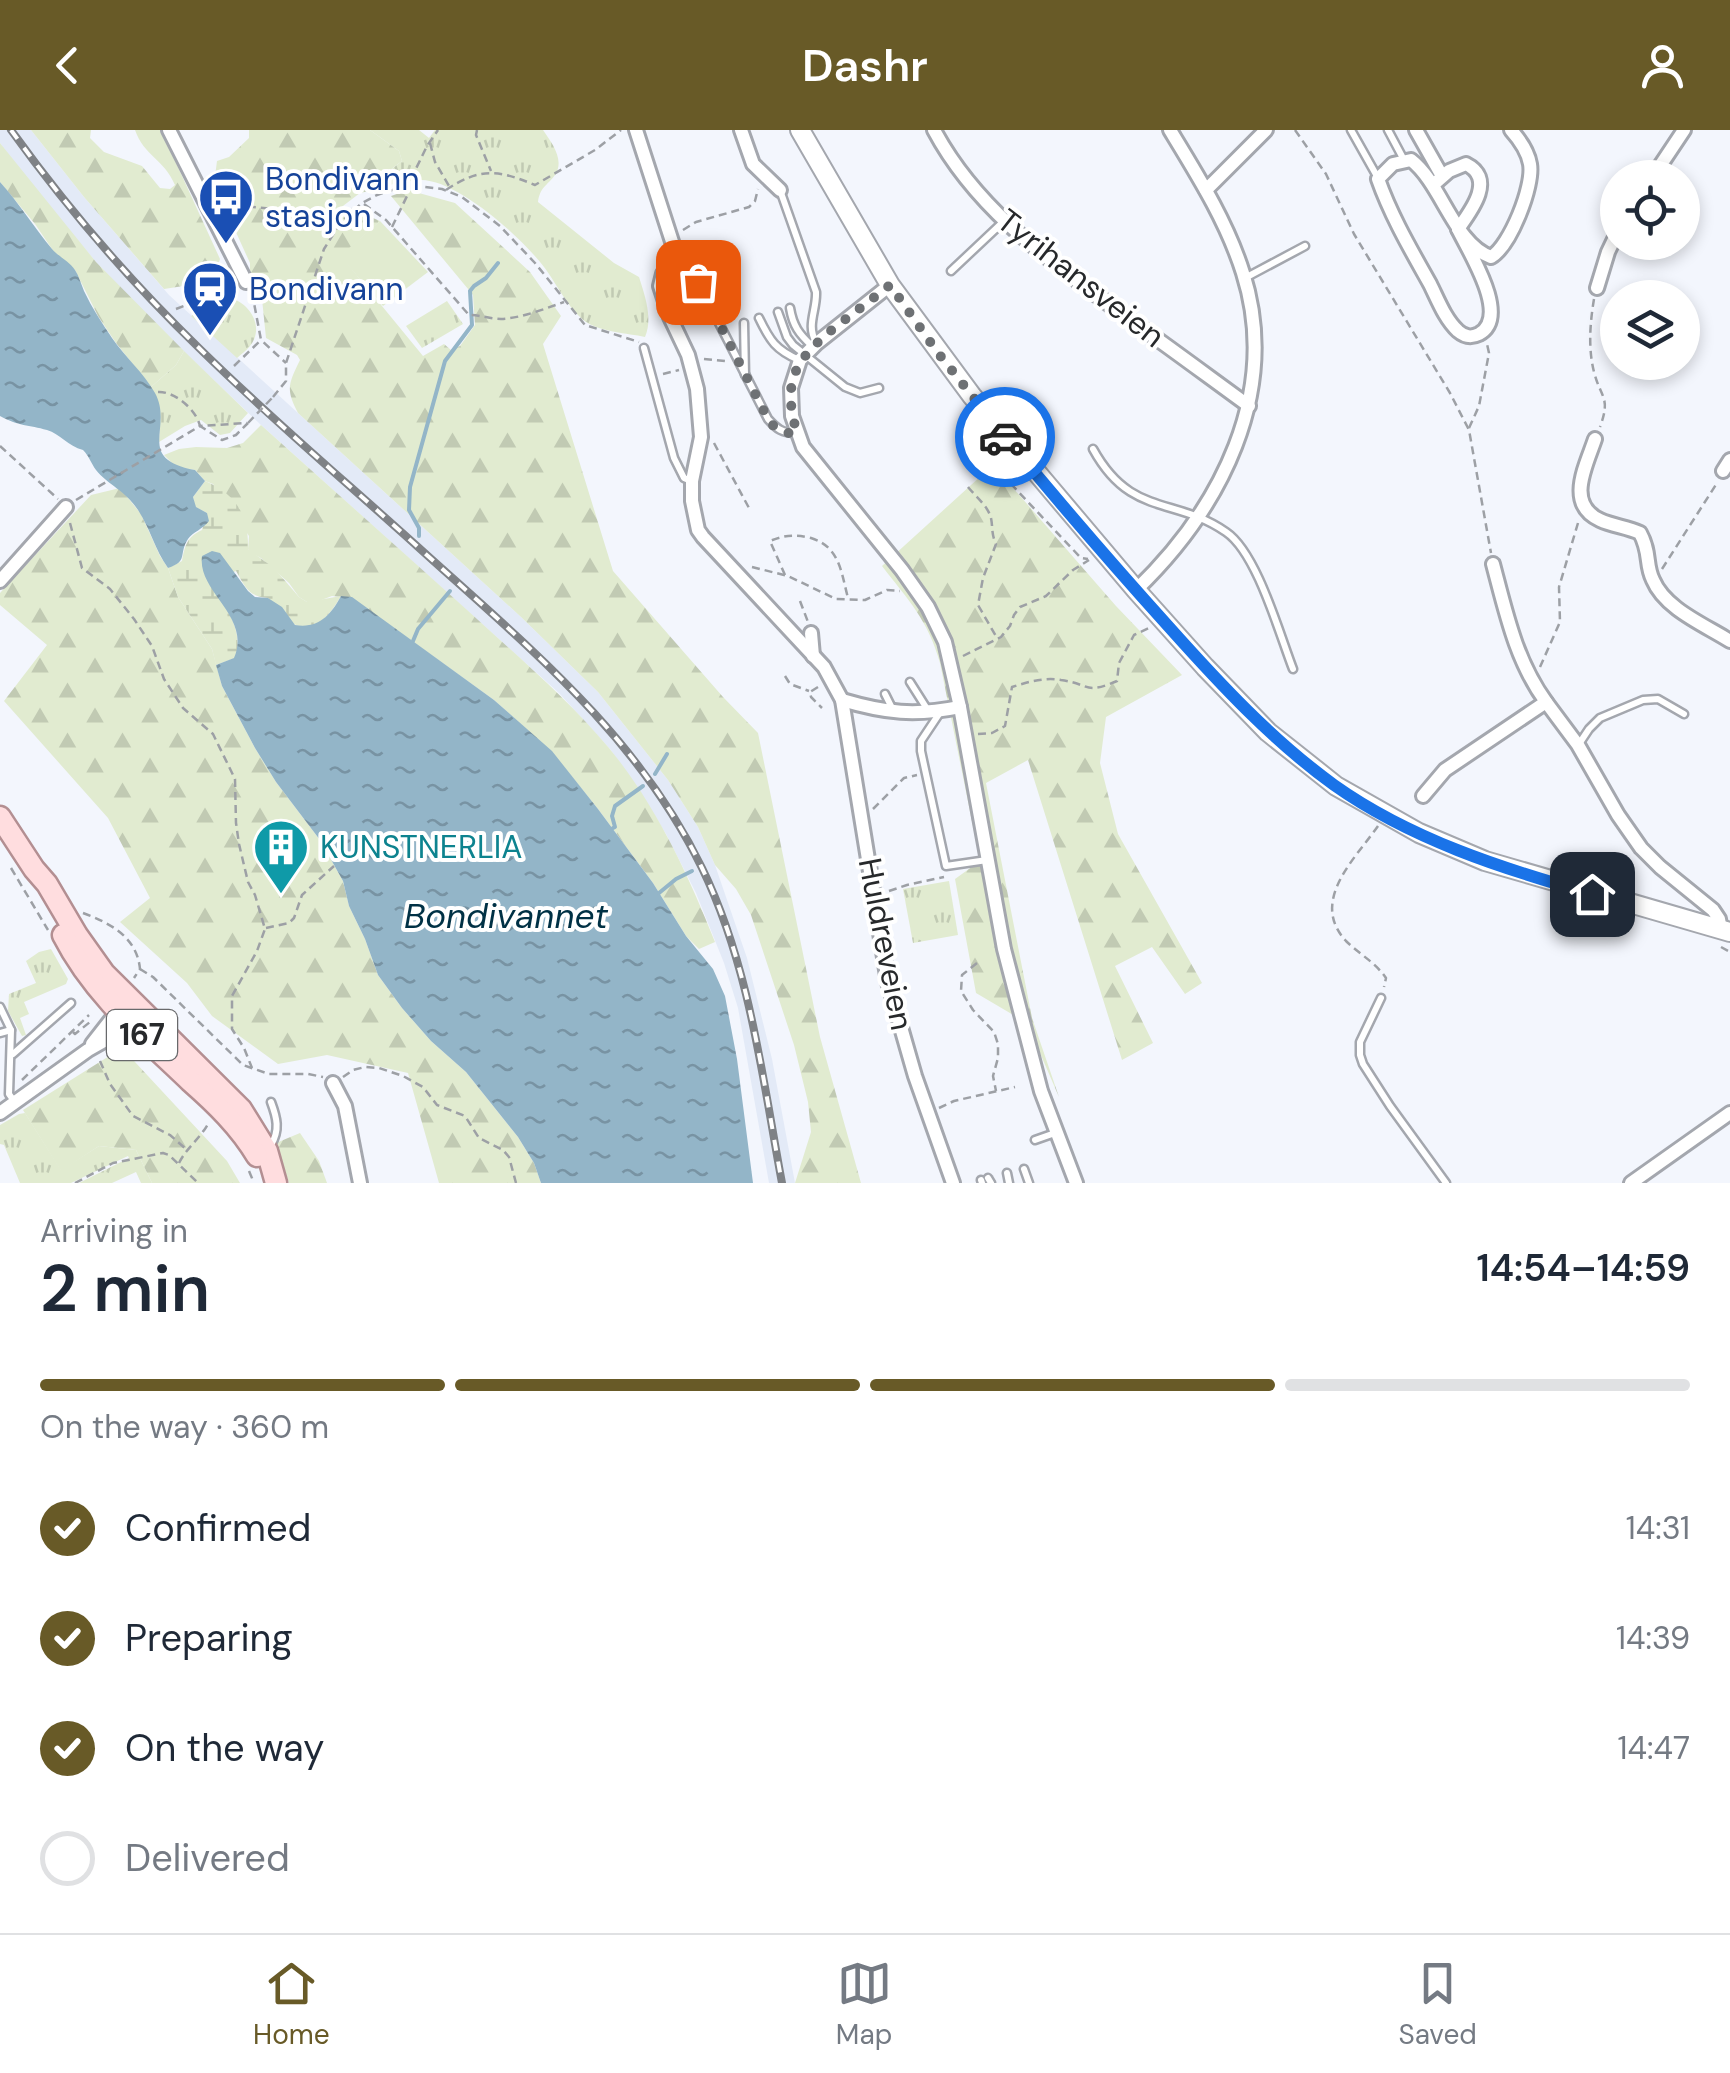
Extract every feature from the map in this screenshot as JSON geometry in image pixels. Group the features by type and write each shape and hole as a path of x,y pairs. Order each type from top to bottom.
{"main road":[{"name":"167","path":"0,817 34,869 74,956 94,985 233,1100 268,1151 276,1183"},
{"name":"167","path":"129,1015 222,1111 276,1183"}],"street":[{"path":"169,130 246,282"},
{"path":"636,130 675,250"},
{"path":"742,130 750,158 780,190"},
{"path":"800,130 890,285 972,396 1136,590 1268,732 1336,786 1409,829 1485,861 1725,931"},
{"name":"Tyrihansveien","path":"934,130 970,186 1003,222 1248,406"},
{"path":"1136,590 1179,545 1221,481 1236,449 1253,375 1254,339 1245,278 1206,190 1170,130"},
{"path":"1206,190 1266,130"},
{"path":"1416,130 1490,298 1489,324 1475,336 1458,331 1449,319 1378,179 1394,164 1411,160 1438,181"},
{"path":"1458,230 1484,254 1491,256 1504,245 1531,182 1529,157 1511,130"},
{"path":"1664,160 1684,130"},
{"path":"1438,181 1466,164 1480,177 1481,190 1458,230"},
{"name":"Huldreveien","path":"675,250 660,286 689,367 701,437 692,481 698,530 813,656 832,679 842,700 888,982 914,1076 953,1183"},
{"path":"1597,288 1606,260"},
{"path":"890,285 809,351 791,388 792,416 812,460 910,582 938,627 960,706 1004,949 1030,1053 1076,1183"},
{"path":"1595,439 1578,489 1583,504 1598,520 1640,533 1649,554 1653,582 1677,607 1730,641"},
{"path":"0,581 66,507"},
{"path":"1493,564 1512,636 1531,681 1578,745 1641,848 1713,910 1725,931"},
{"path":"811,633 813,656"},
{"path":"842,700 894,711 936,712 960,706"},
{"path":"1424,796 1445,770 1546,702"},
{"path":"0,1112 15,1096 92,1052 129,1015"},
{"path":"333,1083 345,1106 360,1183"},
{"path":"1631,1183 1730,1113"}],"lane":[{"path":"1351,130 1378,179"},
{"path":"1388,130 1404,160"},
{"path":"780,190 816,292 809,351"},
{"path":"951,272 1003,222"},
{"path":"1245,278 1305,246"},
{"path":"675,250 689,266 768,419 776,429 797,433"},
{"path":"790,308 792,324 809,351 845,387 860,393 878,388"},
{"path":"778,312 787,337 809,351"},
{"path":"759,318 782,353 809,351"},
{"path":"744,322 745,376"},
{"name":"Huldreveien","path":"644,348 678,470 692,481"},
{"path":"1093,448 1102,465 1132,494 1198,518 1226,532 1238,544 1248,558 1293,669"},
{"path":"910,682 936,712 922,740 921,751 946,866 988,860"},
{"path":"885,694 894,711"},
{"path":"1578,745 1600,718 1644,700 1658,699 1684,714"},
{"path":"1382,998 1360,1042 1363,1064 1446,1183"},
{"path":"12,1055 71,1003"},
{"path":"0,1008 11,1030 8,1094 15,1096"},
{"path":"0,1032 11,1030"},
{"path":"268,1151 275,1138 277,1119 271,1102"},
{"path":"1036,1140 1056,1133"},
{"path":"1024,1170 1029,1183"},
{"path":"1007,1174 1009,1183"}],"path":[{"path":"392,227 408,194 408,185 438,130"},
{"path":"477,130 492,173"},
{"path":"444,190 468,176 492,173 536,185 622,130"},
{"path":"1295,130 1326,174 1354,234 1469,430 1493,564"},
{"path":"430,142 434,162 450,187"},
{"path":"675,250 679,234 687,226 749,207 755,201 756,167"},
{"path":"158,392 166,392 184,404 198,418 200,426 222,440 236,435 286,381 286,362 324,249 341,222 362,203 408,185 444,190 462,198 500,226 585,325 634,340 644,348"},
{"path":"205,203 274,209 356,208"},
{"path":"362,203 392,227 469,316 512,317 565,302"},
{"path":"176,308 246,282 261,340 286,362"},
{"path":"1595,439 1606,410 1604,394 1594,373 1590,334 1597,288"},
{"path":"1469,430 1479,406 1489,353 1484,331"},
{"path":"234,366 261,340"},
{"path":"658,376 689,367 702,358 730,362"},
{"path":"66,507 200,426 248,422"},
{"path":"701,437 713,442 749,508"},
{"path":"0,446 66,507 82,568 110,589 134,620 152,646 164,679 183,708 213,734 228,764 234,779 236,823 244,863 265,929 232,996 230,1016 232,1029 252,1068"},
{"path":"994,464 1081,558 1090,560"},
{"path":"1653,582 1727,466"},
{"path":"968,487 992,520 990,531 996,544 978,605 997,639"},
{"path":"1531,681 1560,622 1559,587 1583,504"},
{"path":"786,576 770,541 787,534 825,543 834,553 849,600"},
{"path":"1078,545 1096,566"},
{"path":"950,660 997,639 1010,626 1020,606 1046,596 1073,570 1090,560"},
{"path":"737,574 755,567 786,576 836,599 866,600 887,590 901,591"},
{"path":"800,601 811,633"},
{"path":"965,734 992,733 1005,726 1012,687 1033,680 1062,680 1088,689 1117,681 1118,664 1134,634 1154,629"},
{"path":"785,676 790,684 810,692"},
{"path":"810,692 832,679"},
{"path":"810,692 822,708"},
{"path":"861,820 904,778 926,774"},
{"path":"1382,998 1386,978 1378,966 1346,940 1334,924 1330,905 1335,888 1386,815"},
{"path":"265,929 294,918 302,895 334,866"},
{"path":"886,892 947,877 946,866"},
{"path":"83,913 119,930 138,954 140,968 242,1065 269,1074 308,1074 333,1083 366,1067 402,1076 423,1087 438,1105 465,1116 479,1138 502,1150 509,1157 516,1183"},
{"path":"977,963 962,974 962,991 994,1032 998,1044 996,1091"},
{"path":"127,984 140,968"},
{"path":"15,1096 89,1015"},
{"path":"72,1031 75,1034 91,1022 95,1028"},
{"path":"92,1052 133,1116 186,1149"},
{"path":"929,1114 954,1101 1015,1088"},
{"path":"178,1165 210,1120"},
{"path":"76,1183 113,1164 159,1153 166,1153 198,1183"}],"shaded area":[{"path":"0,130 31,130 169,295 521,617 598,692 668,780 698,827 715,865 747,958 772,1059 795,1183 769,1183 738,1008 724,963 696,893 666,834 610,749 559,693 261,425 156,325 96,262 30,183 0,143"}],"green space":[{"path":"31,130 91,130 90,138 104,152 142,166 160,188 170,189 175,185 170,176 135,130 161,130 220,259 216,271 190,285 164,289"},
{"path":"249,130 370,130 399,151 402,161 339,209 354,210 380,221 341,256 423,356 444,344 451,350 460,346 475,325 473,295 391,196 408,190 455,203 530,272 561,316 543,344 613,571 758,733 820,1037 861,1183 795,1183 811,1132 794,1045 751,915 736,889 715,865 698,827 668,780 598,692 298,413 290,386 300,360 266,338 262,299 250,274 250,263 214,184 217,161 229,157 249,138"},
{"path":"370,130 419,130 429,138 435,130 543,130 559,163 538,202 614,263 639,277 648,315 645,337 586,322 521,241 453,190 421,180 361,193 402,161 399,151"},
{"path":"0,143 96,262 184,351 176,365 151,387 98,316 75,270 54,252 0,182"},
{"path":"380,221 428,272 383,306 340,256"},
{"path":"230,298 249,310 256,324 254,339 237,358 191,316"},
{"path":"447,301 463,324 422,348 406,326"},
{"path":"184,351 248,413 230,433 220,435 201,420 159,442 160,421 151,387 176,365"},
{"path":"261,425 521,659 593,729 656,817 715,942 699,949 686,936 653,883 552,752 494,700 352,598 332,596 307,602 299,597 289,583 251,553 249,536 213,484 195,470 176,467 164,455 196,447 227,448 243,443"},
{"path":"993,465 1182,675 1106,717 1100,763 1118,834 1202,983 1185,994 1152,947 1115,966 1153,1043 1122,1060 1028,760 986,783 1032,1018 1059,1097 1027,1023 976,993 955,879 980,861 940,663 923,623 882,566"},
{"path":"205,481 233,500 243,517 248,549 274,568 299,597 307,602 341,596 324,619 305,627 290,621 268,598 252,593 236,571 209,583 232,619 237,638 235,658 216,665 212,649 178,597 168,568 182,561 188,542 202,530 207,513 195,507 193,497"},
{"path":"120,488 141,514 178,597 212,649 222,686 255,748 320,840 343,881 349,906 378,975 402,1008 466,1072 518,1137 541,1183 439,1183 408,1073 327,1055 278,1064 212,1016 187,983 120,922 150,898 108,818 4,701 47,645 0,605 0,593 91,495"},
{"path":"949,881 958,935 913,943 903,889"},
{"path":"51,949 68,979 66,984 24,1002 29,1014 20,1018 26,1035 22,1036 8,1011 9,994 36,983 26,961"},
{"path":"122,1048 227,1161 240,1183 152,1183 136,1150 99,1146 61,1171 23,1110"},
{"path":"25,1113 61,1170 99,1146 136,1150 152,1183 141,1183 136,1172 112,1183 79,1183 128,1156 71,1183 20,1183 4,1145 0,1144 0,1125"},
{"path":"300,1133 319,1161 327,1183 289,1183 276,1143"}],"water":[{"path":"0,182 52,249 75,270 105,327 155,393 160,406 159,440 166,458 195,470 205,481 193,497 196,507 207,513 209,521 188,539 181,560 168,568 138,510 96,470 83,450 52,432 0,416"},
{"name":"Bondivannet","path":"212,551 220,553 248,591 282,607 295,625 317,623 341,596 352,597 494,700 552,751 713,969 725,996 737,1059 753,1183 541,1183 518,1137 466,1072 402,1008 378,975 349,906 343,881 320,840 276,782 222,686 216,665 234,658 238,643 236,629 203,569 202,556"}],"waterway":[{"path":"419,536 409,510 410,487 445,361 472,325 470,291 498,263"},
{"path":"413,641 418,629 450,591"},
{"path":"655,774 667,754"},
{"path":"613,828 615,806 643,786"},
{"path":"659,893 692,871"}],"railway":[{"path":"11,130 77,216 173,323 538,656 612,733 645,775 702,868 732,944 752,1022 782,1183"}],"way so far":[{"path":"698,282 776,429 797,433 791,388 800,360 890,285 1005,437"}],"place":[{"name":"Bondivann stasjon","path":"226,246"},
{"name":"Bondivann","path":"210,338"},
{"name":"KUNSTNERLIA","path":"281,896"}],"route":[{"path":"1005,437 1205,667 1268,732 1336,786 1409,829 1485,861 1592,894"}]}
